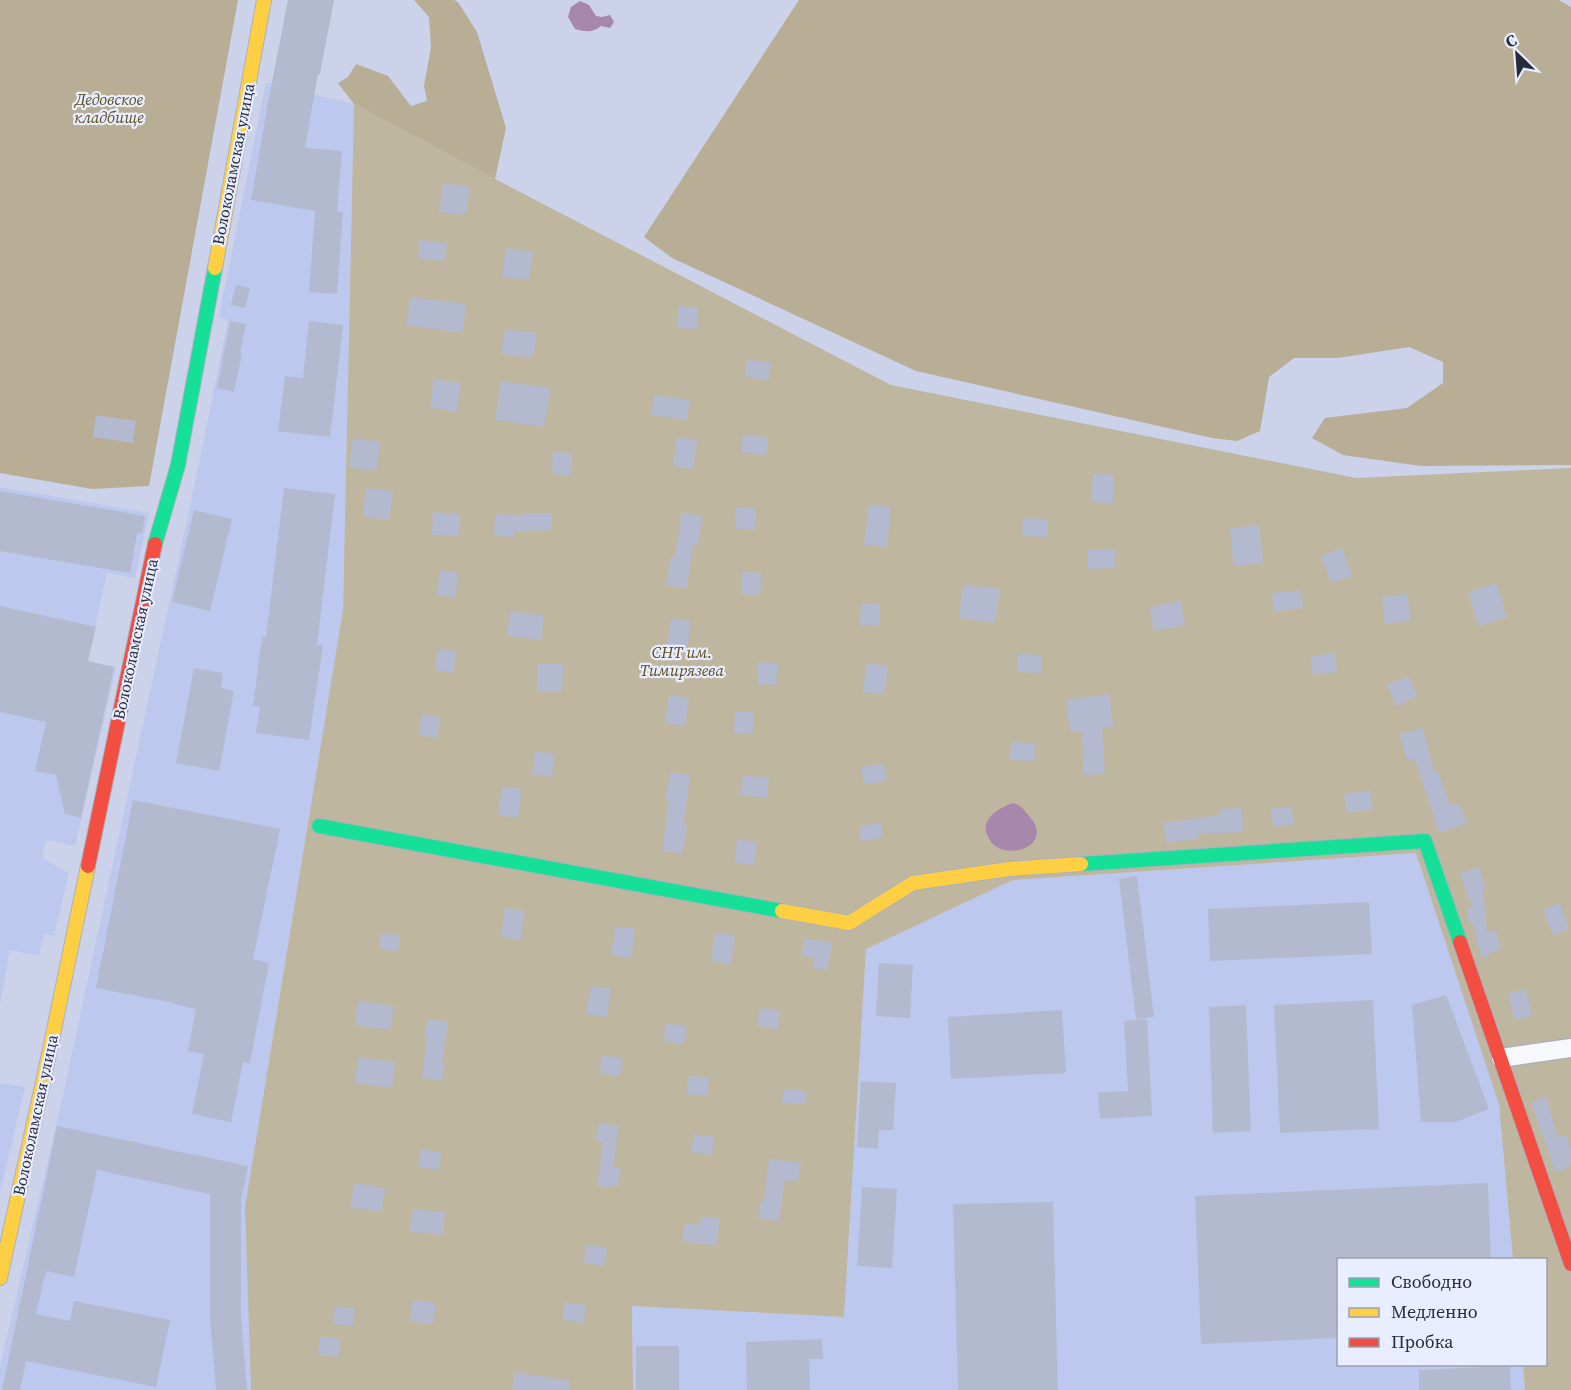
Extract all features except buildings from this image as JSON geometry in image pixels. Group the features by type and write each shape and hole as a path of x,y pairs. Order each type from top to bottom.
{"street":[{"name":"Волоколамская улица","path":"0,1278 146,588 178,465 264,0"},
{"path":"319,826 849,923 914,883 1009,869 1425,841 1571,1264"},
{"path":"1501,1058 1571,1048"}],"shaded area":[{"path":"580,1 589,5 596,16 610,15 614,22 610,28 601,26 589,31 575,29 568,17 571,7"},
{"path":"266,83 354,104 343,610 245,1207 251,1390 0,1390 0,1367 63,1095 195,483 228,320 219,317"},
{"path":"0,487 149,513 135,578 107,573 105,581 88,661 116,667 75,846 46,840 42,858 69,873 54,936 44,934 39,956 10,950 0,1004"},
{"path":"1013,803 1020,806 1030,817 1036,827 1036,836 1033,843 1026,848 1008,851 992,843 986,829 994,813"},
{"path":"1417,853 1499,1104 1513,1258 1337,1258 1337,1366 1523,1366 1525,1390 633,1390 632,1306 844,1317 866,949 1013,880"},
{"path":"0,1083 25,1087 0,1193"}],"green space":[{"name":"Дедовское кладбище","path":"0,0 238,0 149,486 92,489 0,473"},
{"path":"414,0 454,0 458,2 477,32 506,128 495,179 354,104 338,83 348,77 356,64 388,76 411,106 427,101 424,86 431,47 429,17"},
{"path":"799,0 1559,0 1571,7 1571,465 1421,466 1343,455 1312,438 1325,418 1407,408 1443,383 1443,362 1409,347 1338,358 1294,358 1269,377 1260,431 1237,441 1212,438 916,371 672,258 644,237"},
{"name":"СНТ им. Тимирязева","path":"354,104 891,385 1356,478 1571,468 1571,1390 1525,1390 1523,1366 1547,1366 1547,1258 1513,1258 1499,1104 1416,853 1013,880 866,949 844,1317 632,1306 633,1390 251,1390 245,1207 343,610"}],"traffic: fast":[{"path":"155,544 178,465 215,268"},
{"path":"319,826 782,911"},
{"path":"1081,864 1425,841 1460,942"}],"traffic: slow":[{"path":"215,268 264,0"},
{"path":"782,911 849,923 913,883 1009,869 1081,864"},
{"path":"0,1278 88,866"}],"traffic: jam":[{"path":"88,866 155,544"},
{"path":"1460,942 1571,1264"}]}
